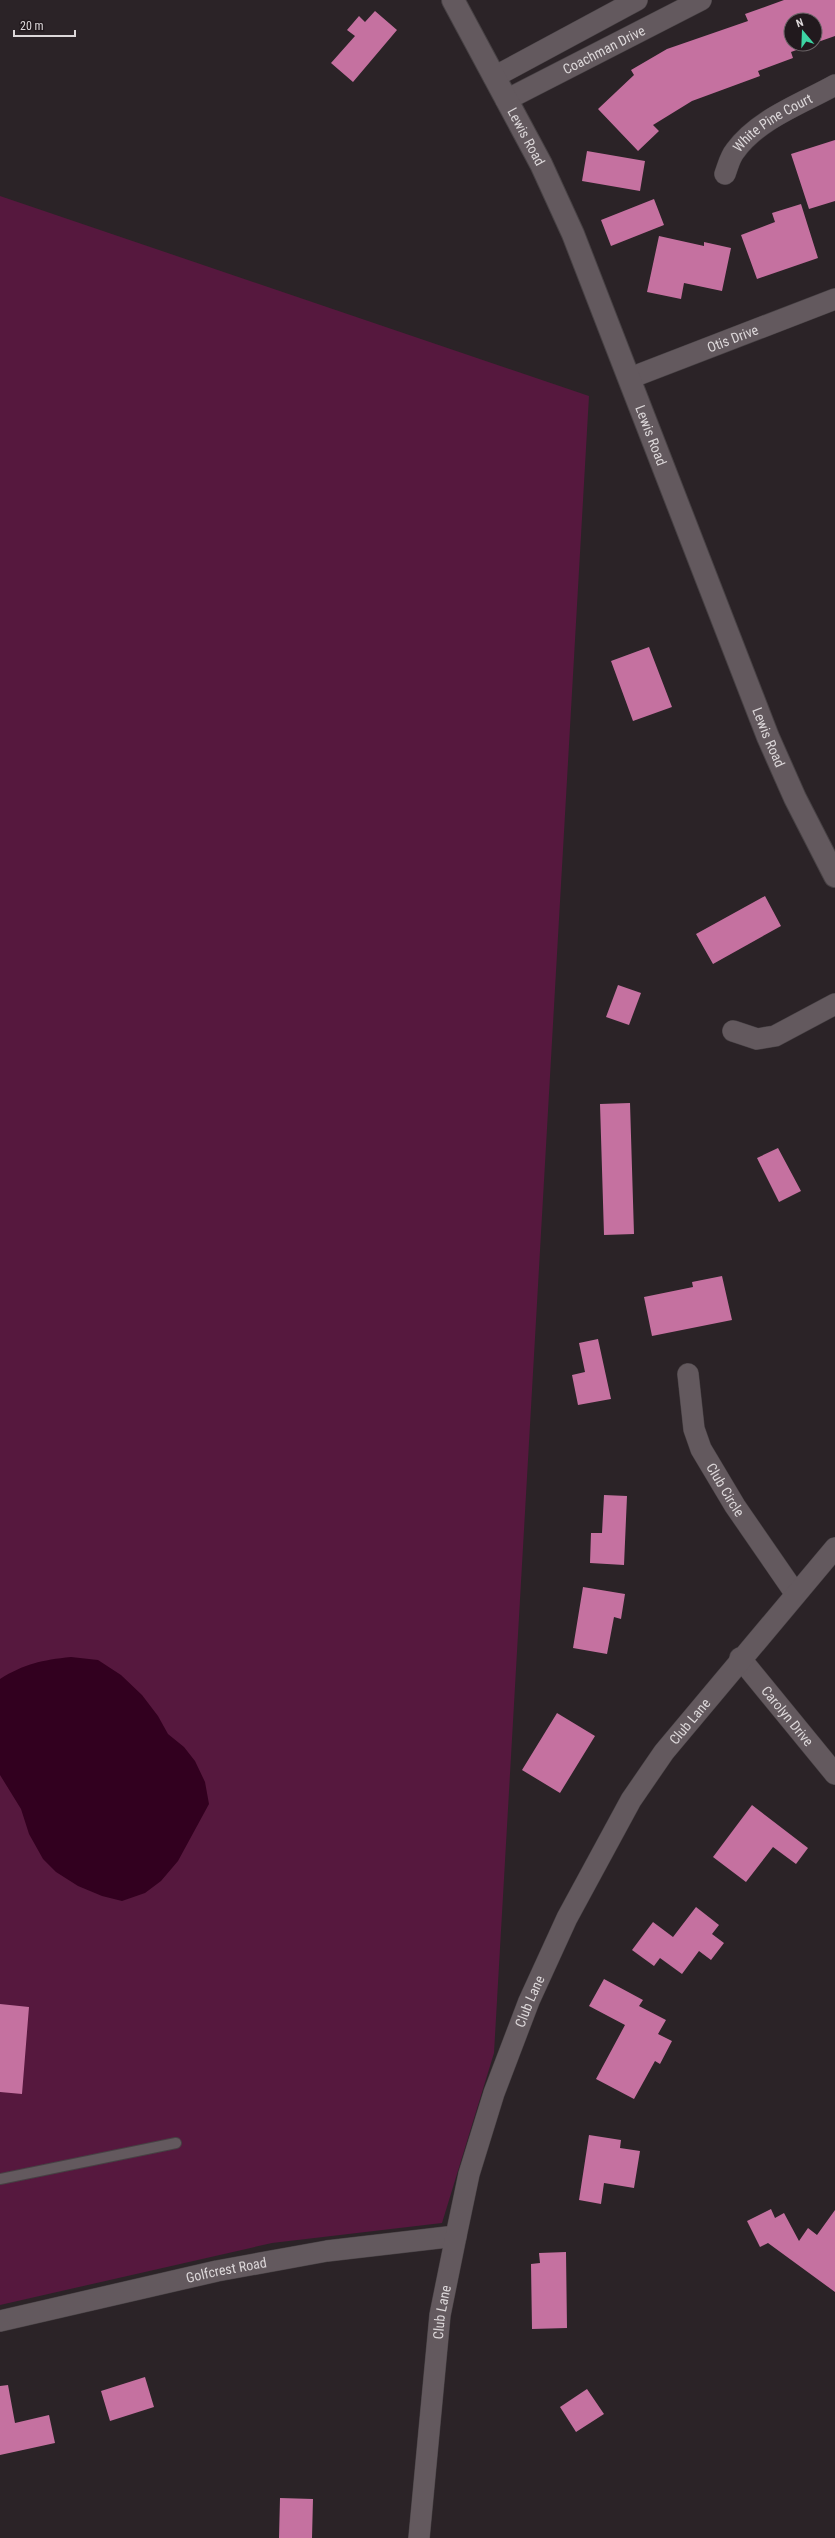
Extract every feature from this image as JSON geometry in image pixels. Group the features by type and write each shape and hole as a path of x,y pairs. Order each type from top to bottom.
{"street":[{"name":"Lewis Road","path":"453,0 541,164 573,234 768,737 795,798 835,876"},
{"name":"Coachman Drive","path":"494,77 637,0"},
{"name":"Coachman Drive","path":"506,100 701,0"},
{"name":"White Pine Court","path":"725,174 734,152 748,135 835,85"},
{"name":"Otis Drive","path":"630,378 835,299"},
{"path":"733,1031 757,1039 775,1036 835,1004"},
{"name":"Club Circle","path":"688,1374 694,1429 701,1449 735,1506 795,1593"},
{"name":"Club Lane","path":"419,2538 440,2315 456,2236 469,2174 494,2093 529,2001 567,1918 631,1800 664,1752 740,1658 835,1548"},
{"name":"Carolyn Drive","path":"740,1658 835,1774"},
{"name":"Golfcrest Road","path":"0,2321 217,2271 319,2252 456,2236"}],"lane":[{"path":"0,2179 176,2143"}],"shaded area":[{"path":"0,196 589,396 494,2053 442,2223 272,2243 0,2305"},
{"path":"71,1657 98,1660 121,1675 142,1695 158,1716 168,1734 184,1747 195,1761 205,1782 209,1804 178,1861 161,1881 145,1893 122,1901 102,1896 78,1886 56,1872 43,1859 29,1834 21,1809 0,1775 0,1679 25,1666"}],"building":[{"path":"784,0 835,0 835,36 823,40 823,12 783,12 783,52 791,52 793,58 758,71 760,76 692,101 653,125 659,131 638,151 598,109 634,75 631,70 667,49 748,21 745,14"},
{"path":"375,11 397,30 353,82 331,63 355,36 347,30 359,16 365,22"},
{"path":"835,140 835,201 809,209 791,154"},
{"path":"587,151 645,161 640,191 582,181"},
{"path":"654,199 664,225 611,246 601,220"},
{"path":"801,204 818,258 757,279 741,235 775,222 772,213"},
{"path":"659,236 704,246 704,242 731,248 722,291 684,283 681,299 647,292"},
{"path":"649,647 672,707 633,721 611,661"},
{"path":"765,896 781,926 713,964 696,934"},
{"path":"618,985 641,993 629,1025 606,1017"},
{"path":"630,1103 634,1234 604,1235 600,1104"},
{"path":"778,1148 801,1191 779,1202 757,1158"},
{"path":"722,1276 732,1320 652,1336 644,1297 693,1287 692,1282"},
{"path":"598,1339 611,1399 578,1405 572,1375 585,1372 579,1343"},
{"path":"604,1495 627,1496 624,1565 590,1563 591,1533 602,1533"},
{"path":"583,1587 625,1594 621,1619 614,1617 607,1654 573,1648"},
{"path":"557,1713 595,1736 560,1793 522,1770"},
{"path":"752,1805 808,1848 796,1864 773,1847 746,1882 713,1857"},
{"path":"696,1907 719,1925 712,1934 724,1943 711,1960 699,1951 682,1974 660,1958 654,1966 632,1950 653,1922 673,1937"},
{"path":"604,1979 643,2000 639,2006 666,2020 658,2034 672,2041 660,2064 655,2061 634,2099 596,2079 625,2025 589,2006"},
{"path":"0,2004 29,2007 22,2094 0,2092"},
{"path":"589,2135 621,2140 620,2148 640,2151 634,2188 604,2183 601,2204 579,2200"},
{"path":"771,2209 775,2218 784,2213 799,2241 808,2228 817,2235 835,2210 835,2292 768,2243 760,2247 747,2221"},
{"path":"566,2252 567,2328 532,2329 531,2264 540,2263 539,2253"},
{"path":"145,2377 154,2407 110,2421 101,2391"},
{"path":"8,2385 15,2423 49,2415 55,2443 0,2455 0,2386"},
{"path":"587,2389 604,2414 576,2432 560,2407"},
{"path":"280,2498 313,2499 312,2538 279,2538"}]}
